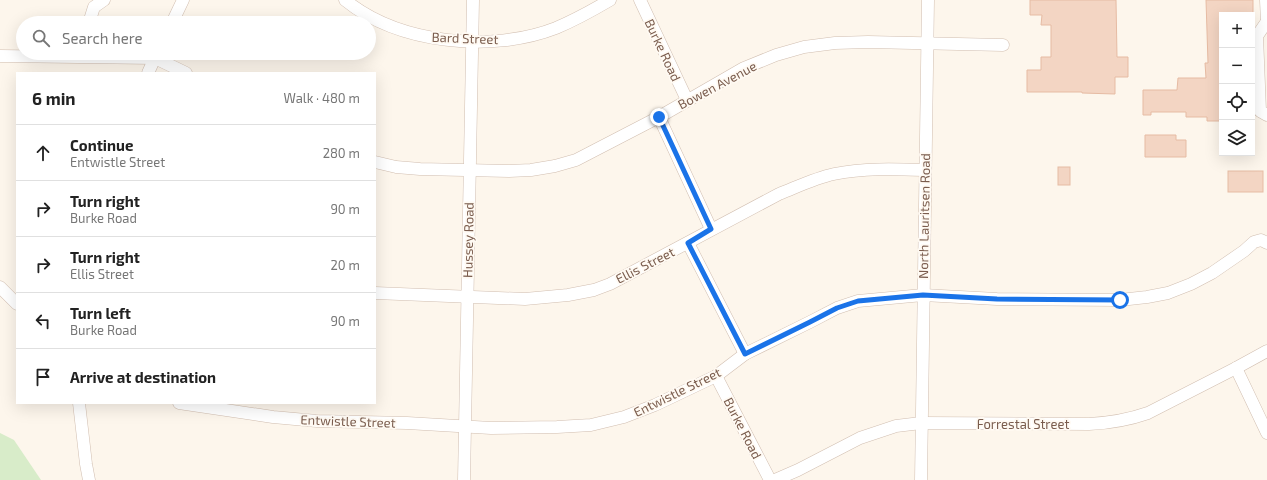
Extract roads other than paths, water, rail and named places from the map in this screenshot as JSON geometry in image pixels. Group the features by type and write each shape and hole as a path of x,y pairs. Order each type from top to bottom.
{"street":[{"path":"91,16 94,7 104,0"},
{"path":"175,16 183,0"},
{"name":"Bard Street","path":"344,0 369,16"},
{"name":"Hussey Road","path":"464,480 473,0"},
{"name":"Bard Street","path":"376,20 419,36 438,39 493,42 533,35 556,28 610,0"},
{"name":"Burke Road","path":"640,0 687,100"},
{"name":"North Lauritsen Road","path":"920,480 928,0"},
{"path":"1266,0 1267,23 1257,36 1263,90 1260,112 1267,115"},
{"name":"Bowen Avenue","path":"376,162 420,169 531,170 576,160 659,117 744,68 776,55 804,47 835,43 1002,45"},
{"path":"0,56 16,56"},
{"path":"148,72 154,60"},
{"path":"164,60 184,72"},
{"path":"659,117 711,229"},
{"name":"Ellis Street","path":"376,293 525,299 568,295 594,290 610,284 779,194 808,182 835,174 892,169 924,170"},
{"name":"Entwistle Street","path":"185,404 273,417 317,421 407,423 465,427 557,427 591,425 624,417 655,405 716,376 745,354 837,308 858,301 923,295 997,299 1120,300 1147,297 1168,293 1191,284 1226,264 1254,242 1261,240 1267,243"},
{"path":"688,243 745,354"},
{"path":"0,287 16,303"},
{"name":"Forrestal Street","path":"775,480 798,470 860,438 896,426 921,422 1108,424 1134,418 1148,413 1267,351"},
{"path":"1236,368 1267,433"},
{"name":"Burke Road","path":"716,376 770,480"},
{"path":"79,404 89,480"}]}
